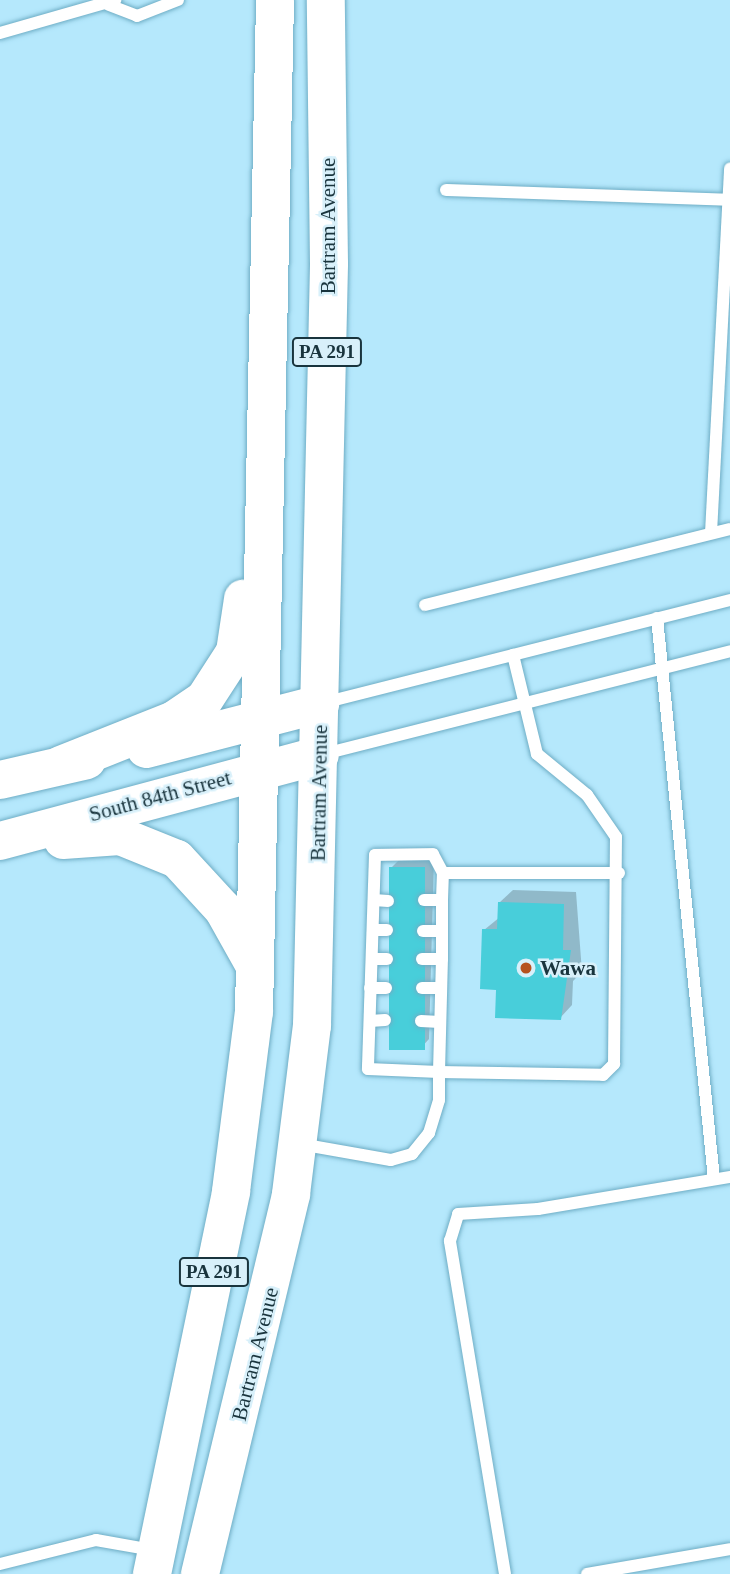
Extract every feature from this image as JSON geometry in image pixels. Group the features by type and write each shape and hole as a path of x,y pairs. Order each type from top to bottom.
{"main road":[{"name":"PA 291","path":"154,1562 240,1142 256,966 275,0"},
{"name":"Bartram Avenue","path":"200,1574 271,1291 300,1144 313,1014 320,755 327,0"},
{"path":"61,765 191,711 224,679 235,652 243,605 247,374 271,189"},
{"path":"0,780 260,721 320,704"},
{"name":"South 84th Street","path":"0,841 320,755"},
{"path":"0,849 106,835 150,845 202,880 256,966"}],"lane":[{"path":"0,33 112,2 137,16 178,0"},
{"path":"711,533 727,315 730,168"},
{"path":"446,190 729,200"},
{"path":"425,605 497,583 635,548 730,529"},
{"path":"320,704 730,600"},
{"path":"657,618 715,1179"},
{"path":"320,755 730,651"},
{"path":"300,1144 391,1160 412,1154 429,1133 439,1072 443,873 433,854 375,855 368,1069 439,1072 603,1074 614,1064 619,873 616,837 604,813 537,754 513,654"},
{"path":"443,873 619,873"},
{"path":"424,900 442,901"},
{"path":"374,901 388,901"},
{"path":"373,930 387,930"},
{"path":"424,931 442,931"},
{"path":"372,959 387,959"},
{"path":"422,959 442,959"},
{"path":"370,988 386,988"},
{"path":"422,988 441,988"},
{"path":"370,1021 385,1020"},
{"path":"421,1021 440,1022"},
{"path":"505,1574 450,1241 458,1214 538,1209 730,1177"},
{"path":"0,1563 96,1540 154,1562"},
{"path":"587,1574 730,1549"}],"building":[{"path":"389,867 425,867 425,1050 389,1050"},
{"name":"Wawa","path":"498,902 564,904 563,950 571,950 561,1020 495,1018 496,990 480,989 482,929 497,929"}],"place":[{"name":"Wawa","path":"526,968"}]}
